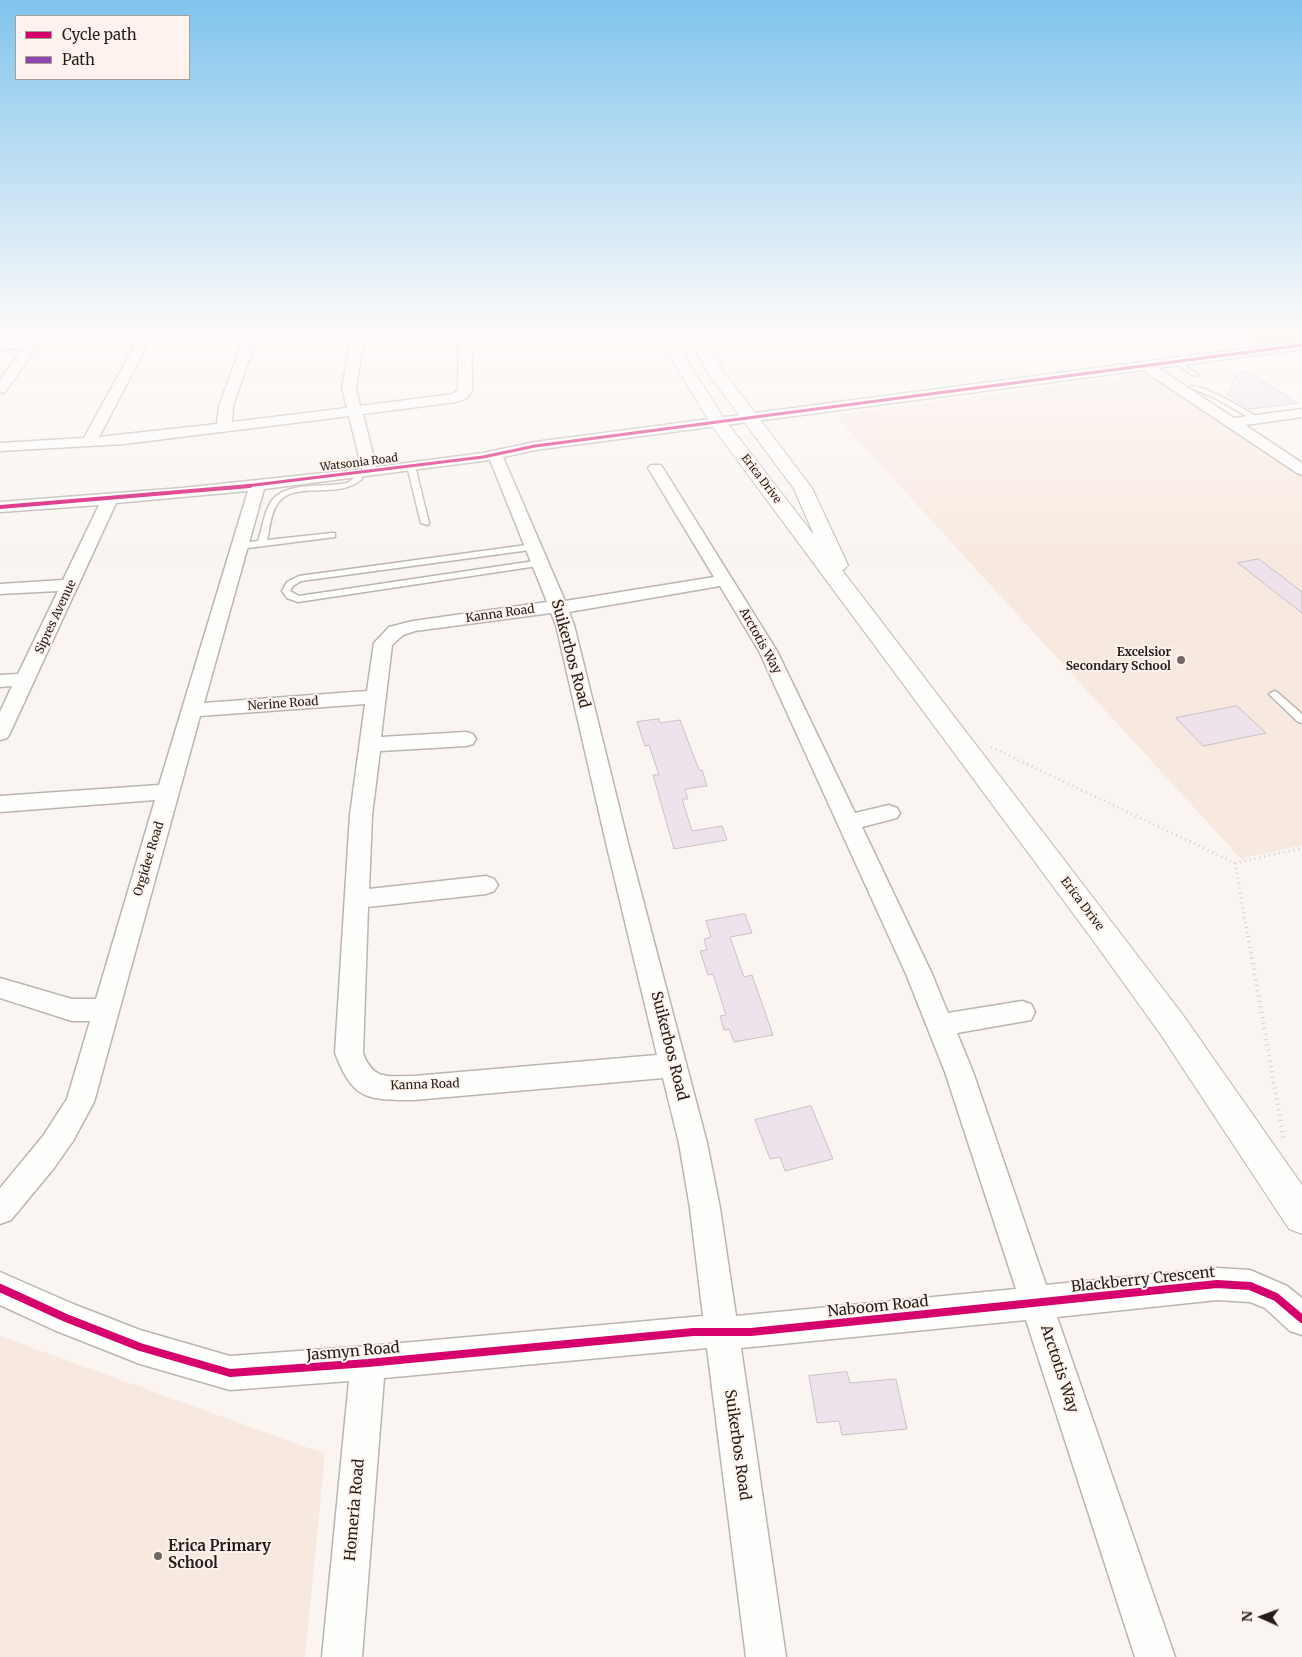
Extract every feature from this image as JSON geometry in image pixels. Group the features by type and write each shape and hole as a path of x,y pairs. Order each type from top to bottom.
{"main road":[{"name":"Erica Drive","path":"709,407 822,562 852,598 1149,994 1302,1216"},
{"name":"Erica Drive","path":"741,407 803,488 852,598"}],"street":[{"path":"89,442 108,407"},
{"path":"224,427 226,407"},
{"path":"353,407 364,472"},
{"path":"0,447 124,440 381,407"},
{"name":"Watsonia Road","path":"0,507 109,501 257,486 495,454 520,448 830,407"},
{"path":"1215,407 1232,423 1302,470"},
{"path":"1232,423 1302,413"},
{"name":"Suikerbos Road","path":"495,454 559,607 693,1143 703,1198 766,1657"},
{"name":"Arctotis Way","path":"656,468 768,651 919,974 959,1072 1155,1657"},
{"name":"Orgidee Road","path":"0,1210 56,1143 80,1102 135,904 257,486"},
{"name":"Sipres Avenue","path":"0,733 109,501"},
{"name":"Kanna Road","path":"674,1065 414,1088 373,1086 360,1078 354,1069 349,1053 361,815 383,643 396,631 413,626 559,607 725,580"},
{"path":"0,589 71,585"},
{"path":"0,682 26,680"},
{"name":"Nerine Road","path":"191,710 375,697"},
{"path":"369,745 466,739"},
{"path":"0,804 169,792"},
{"path":"848,823 889,813"},
{"path":"356,899 486,885"},
{"path":"0,988 72,1010 106,1010"},
{"path":"940,1025 1022,1012"},
{"name":"Blackberry Crescent","path":"1037,1304 1217,1284 1250,1286 1276,1297 1302,1319"},
{"name":"Jasmyn Road","path":"0,1288 66,1318 140,1347 230,1373 368,1363 693,1332 722,1332"},
{"name":"Naboom Road","path":"722,1332 751,1332 1037,1304"},
{"name":"Homeria Road","path":"342,1657 368,1363"}],"lane":[{"path":"1235,407 1257,420"},
{"path":"411,466 425,523"},
{"path":"262,543 273,502 278,497 289,492 349,485 364,472"},
{"path":"240,546 332,535"},
{"path":"538,555 298,599 290,596 286,591 290,584 299,578 538,555"},
{"path":"1274,694 1302,720"}],"path":[{"path":"990,746 1235,863 1302,848"},
{"path":"1235,863 1285,1143"}],"shaded area":[{"name":"Excelsior Secondary School","path":"893,407 1201,407 1302,476 1302,845 1241,859 835,415"},
{"name":"Erica Primary School","path":"0,1336 325,1454 305,1657 0,1657"}],"building":[{"path":"1259,559 1302,592 1302,613 1238,563"},
{"path":"1237,706 1266,733 1203,746 1176,718"},
{"path":"659,719 660,723 680,720 707,786 685,789 688,799 682,799 692,831 722,826 727,840 674,849 653,775 659,775 649,745 645,746 637,722"},
{"path":"745,914 752,933 730,937 744,977 752,975 773,1035 734,1042 729,1029 724,1030 720,1016 726,1015 713,974 708,975 700,951 707,950 704,939 711,937 706,921"},
{"path":"811,1106 833,1159 785,1171 780,1157 770,1159 755,1120"},
{"path":"847,1372 850,1383 896,1379 907,1429 842,1435 839,1421 817,1423 809,1376"}],"cycle path":[{"path":"0,507 182,493 363,473 483,457 535,446 829,407"},
{"path":"0,1288 66,1318 140,1347 230,1373 368,1363 693,1332 751,1332 1217,1284 1250,1286 1276,1297 1302,1319"}],"place":[{"name":"Excelsior Secondary School","path":"1181,660"},
{"name":"Erica Primary School","path":"158,1556"}]}
